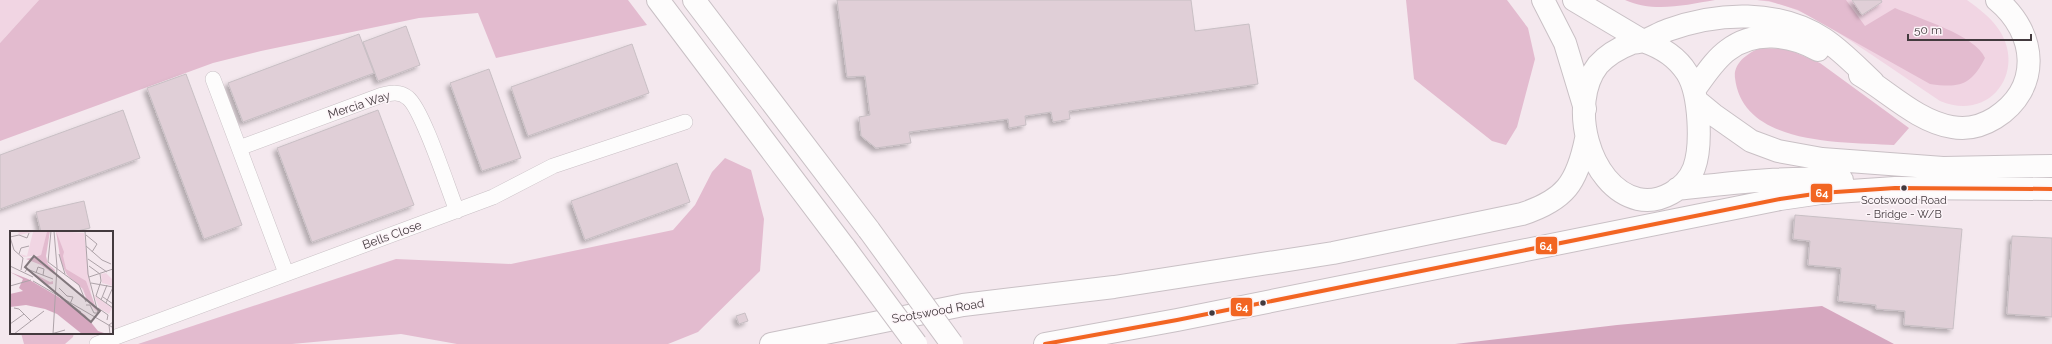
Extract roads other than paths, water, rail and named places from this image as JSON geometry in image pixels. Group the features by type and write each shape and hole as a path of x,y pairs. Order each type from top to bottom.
{"main road":[{"path":"658,0 916,344"},
{"path":"694,0 869,230 952,344"},
{"path":"1543,0 1565,44 1585,109"},
{"path":"1574,0 1644,41 1659,47 1677,62 1688,75 1695,95 1698,116 1696,159 1692,172 1649,213 1624,230"},
{"path":"1695,95 1727,50 1748,39 1761,36 1778,37 1798,41 1816,48 1873,82 1908,108 1936,123 1952,127 1967,128 1987,123 2003,113 2015,100 2024,85 2029,60 2023,31 2014,17 1997,0"},
{"path":"1873,82 1841,52 1809,30 1770,18 1734,16 1703,21 1666,30 1644,41 1619,48 1599,64 1590,80 1585,109 1586,139 1603,173 1620,191 1644,200 1671,193 1734,182 1800,179 1860,181 1895,188"},
{"path":"1695,95 1714,115 1751,141 1778,151 1822,159 1943,168 2052,166"},
{"name":"Scotswood Road","path":"771,344 963,305 1114,287 1333,253 1522,214 1551,203 1563,192 1573,179 1578,169 1586,139"},
{"path":"1045,344 1177,320 1780,199 1821,193 1895,188 2052,189"}],"street":[{"path":"213,79 286,273"},
{"name":"Mercia Way","path":"239,148 382,95 393,93 402,94 409,98 419,116 457,211"},
{"name":"Bells Close","path":"97,344 493,197 553,166 685,122"}],"place":[{"name":"Scotswood Road - Bridge - W/B","path":"1904,188"}]}
